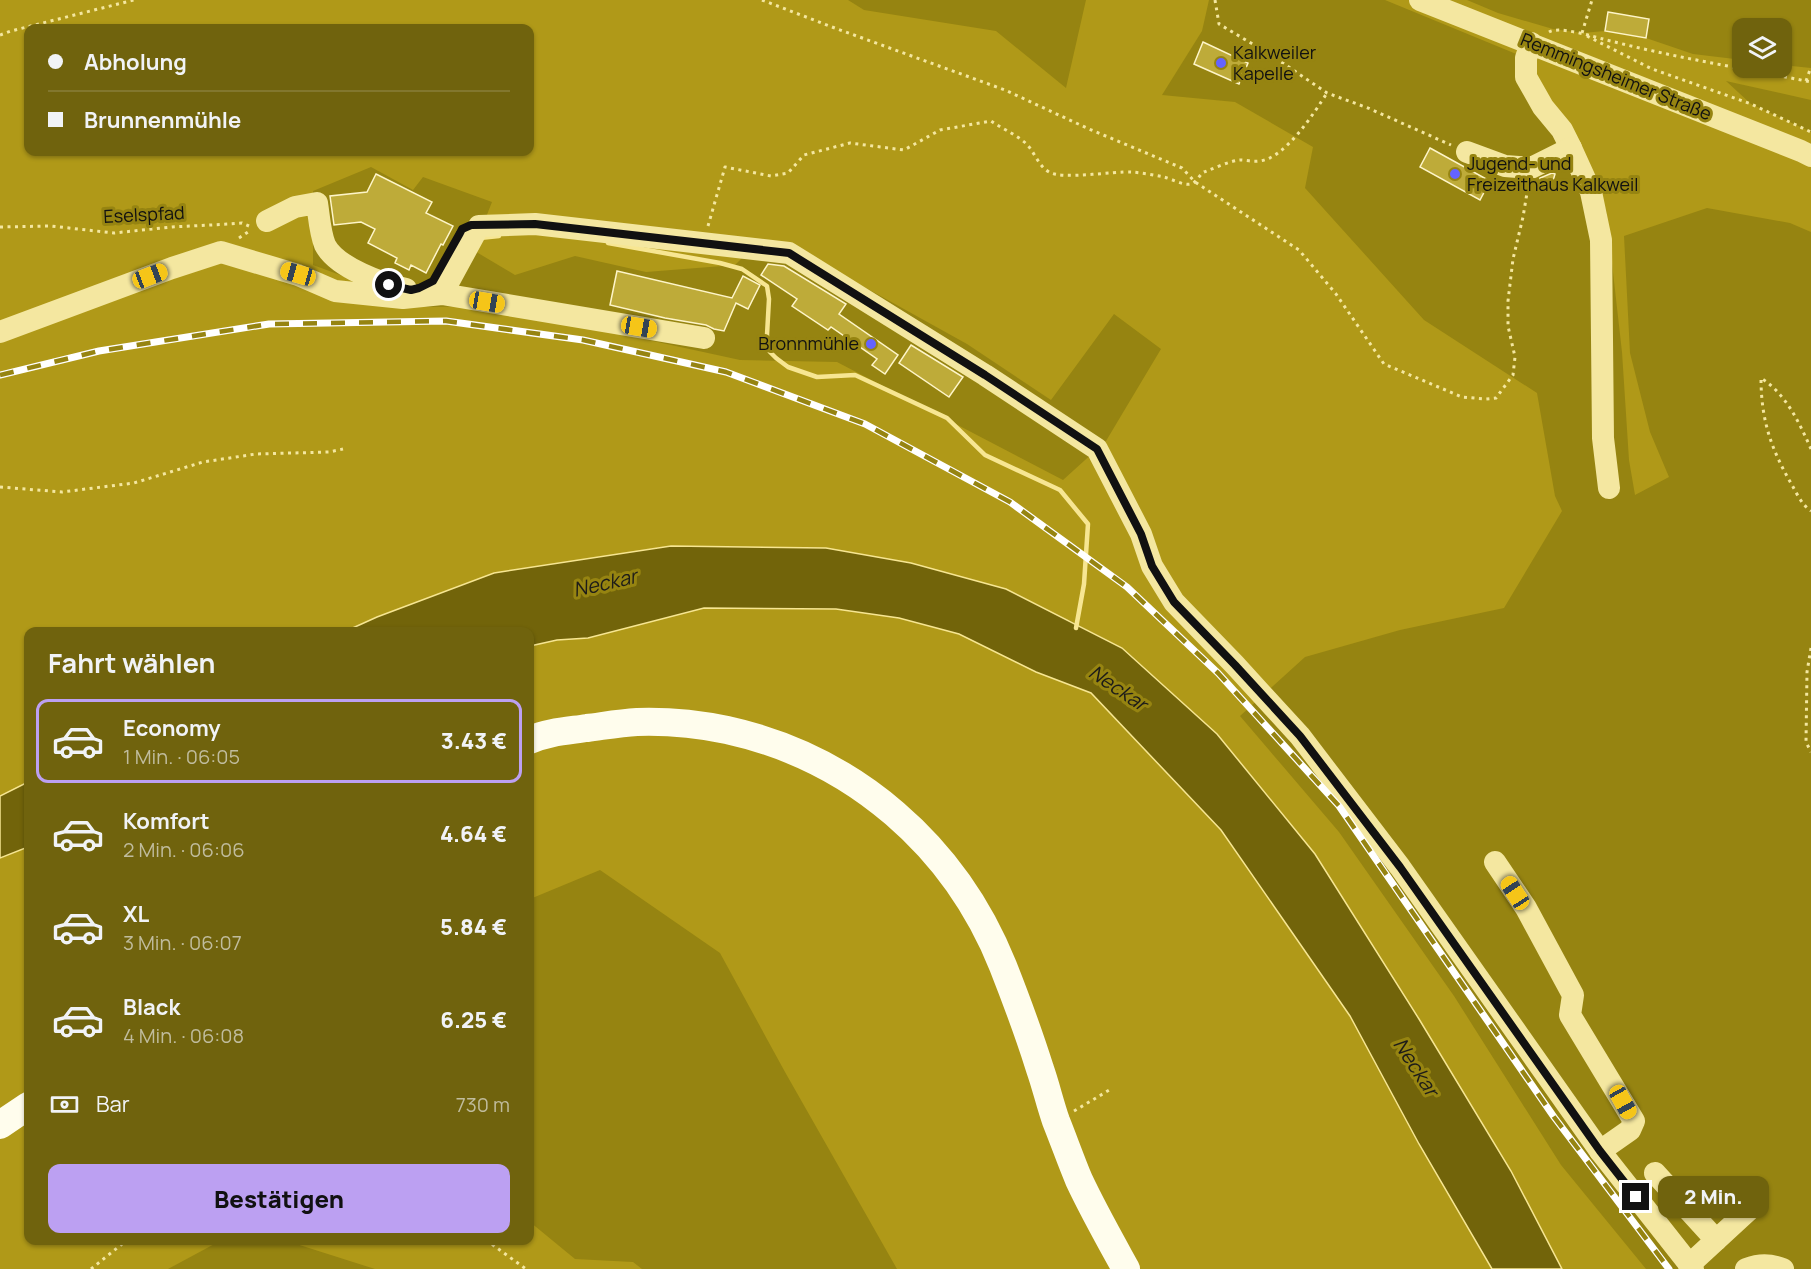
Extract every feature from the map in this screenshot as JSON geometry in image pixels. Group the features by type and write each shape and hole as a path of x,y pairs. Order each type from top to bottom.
{"main road":[{"path":"534,738 545,734 636,722 684,724 748,735 781,746 821,764 854,783 888,807 915,831 962,888 1003,965 1040,1067 1055,1118 1079,1180 1126,1269"},
{"path":"0,1125 24,1109"}],"street":[{"name":"Remmingsheimer Straße","path":"1420,0 1811,156"},
{"path":"1531,44 1526,58 1526,77 1544,107 1562,130 1591,192 1601,240 1603,438 1609,488"},
{"path":"1467,152 1504,166 1531,168 1570,148"},
{"path":"260,224 295,207 317,203 324,243 333,256 347,266 382,282 411,290 433,281 462,229 471,225 535,224 789,253 985,375 1097,449 1141,534 1152,566 1174,602 1300,736 1400,867 1600,1151 1691,1267 1751,1208"},
{"path":"442,294 479,226"},
{"path":"0,332 221,252 298,274 335,291 403,298 442,294 704,338"},
{"path":"1495,862 1526,908 1573,995 1570,1015 1634,1120 1630,1130 1600,1151"},
{"path":"1655,1173 1716,1240"},
{"path":"1746,1269 1769,1264 1783,1269"}],"path":[{"path":"38,24 134,0"},
{"path":"762,0 1005,90 1089,129 1182,168 1196,182 1299,250 1336,294 1384,364 1461,397 1496,398 1513,375 1515,357 1508,326 1508,301 1513,259 1523,218 1531,168"},
{"path":"1215,0 1219,24 1271,55 1327,93 1368,108 1467,152"},
{"path":"1582,33 1592,0"},
{"path":"0,35 24,28"},
{"path":"1531,44 1553,29 1582,33 1632,47 1809,81 1811,67"},
{"path":"1582,33 1652,69 1751,104 1811,132"},
{"path":"703,242 725,167 771,176 788,173 804,155 850,143 904,150 940,130 991,122 1023,141 1035,153 1043,168 1052,174 1084,175 1131,172 1192,184 1202,173 1239,160 1260,161 1274,155 1307,123 1327,93"},
{"path":"221,252 260,224"},
{"name":"Eselspfad","path":"0,227 51,226 114,233 172,227 260,224"},
{"path":"1811,449 1798,422 1783,399 1771,385 1761,378 1761,399 1769,438 1783,470 1805,507 1811,511"},
{"path":"0,487 63,492 134,483 203,462 256,454 329,452 344,448"},
{"path":"1811,648 1807,672 1806,712 1806,742 1811,752"},
{"path":"1806,712 1811,714"},
{"path":"1055,1118 1079,1109 1111,1089"},
{"path":"92,1269 121,1245"},
{"path":"493,1245 526,1269"}],"shaded area":[{"path":"0,0 848,0 864,10 996,31 1066,88 1086,0 1209,0 1202,31 1162,95 1235,102 1313,147 1305,188 1424,320 1537,393 1555,496 1562,511 1504,608 1400,630 1305,657 1240,716 1339,832 1454,996 1561,1165 1646,1269 1562,1269 1511,1171 1315,854 1217,734 1122,648 1069,620 494,573 355,627 24,627 24,784 0,796","holes":["371,167 413,190 423,177 492,202 473,250 515,275 575,256 646,272 735,265 744,256 812,258 967,344 1051,400 1114,314 1161,349 1106,441 1063,480 837,362 740,360 492,306 427,307 313,265 313,191"]},
{"path":"1385,0 1467,0 1498,13 1553,29 1582,33 1605,31 1646,38 1693,54 1732,59 1732,78 1792,78 1792,66 1811,68 1811,100 1726,81 1751,104 1811,132 1811,232 1790,223 1707,208 1624,236 1630,353 1650,432 1669,477 1635,495 1629,460 1622,352 1606,210 1526,58"},
{"path":"704,608 836,609 899,618 959,634 1036,672 1091,693 1221,830 1350,1016 1419,1144 1492,1269 897,1269 720,953 600,870 534,897 534,645 557,640 588,638"},
{"path":"24,849 24,1245 213,1245 168,1269 0,1269 0,858"},
{"path":"534,1225 575,1259 633,1262 642,1269 375,1269 300,1245 534,1245"}],"water":[{"name":"Neckar","path":"671,546 826,548 911,563 1006,589 1122,648 1217,734 1315,854 1511,1171 1562,1269 1492,1269 1419,1144 1350,1016 1221,830 1091,693 1036,672 959,634 899,618 836,609 704,608 588,638 557,640 534,645 534,627 355,627 494,573"},
{"path":"24,784 24,849 0,858 0,796"}],"building":[{"path":"1608,12 1649,19 1646,38 1605,31"},
{"name":"Kalkweiler Kapelle","path":"1203,42 1248,63 1239,84 1194,64"},
{"name":"Jugend- und Freizeithaus Kalkweil","path":"1430,148 1490,181 1480,200 1420,167"},
{"path":"376,174 432,202 426,213 453,226 426,273 411,265 409,270 395,263 397,258 368,243 375,229 361,222 334,225 330,196 367,192"},
{"path":"1555,174 1551,188 1539,185 1540,178"},
{"path":"768,264 784,266 846,304 839,314 898,355 885,374 872,365 877,359 831,327 828,330 792,306 797,299 761,275"},
{"path":"617,271 732,298 743,276 760,285 748,309 736,303 724,331 706,325 610,305"},
{"path":"911,345 963,377 949,397 899,363"}],"waterway":[{"path":"480,238 499,236"},
{"path":"608,243 742,269 767,286 768,350 788,367 817,377 855,375 947,418 985,455 1060,490 1088,524 1084,584 1076,628"}],"railway":[{"path":"0,375 99,351 269,324 446,321 583,340 726,372 865,424 1010,502 1127,587 1218,673 1339,806 1554,1117 1669,1269"}],"place":[{"name":"Kalkweiler Kapelle","path":"1221,63"},
{"name":"Jugend- und Freizeithaus Kalkweil","path":"1455,174"},
{"name":"Bronnmühle","path":"871,344"}],"route":[{"path":"389,285 411,290 429,284 433,281 462,229 471,225 535,224 789,253 985,375 1097,449 1141,534 1152,566 1174,602 1300,736 1400,867 1600,1151 1636,1197"}]}
